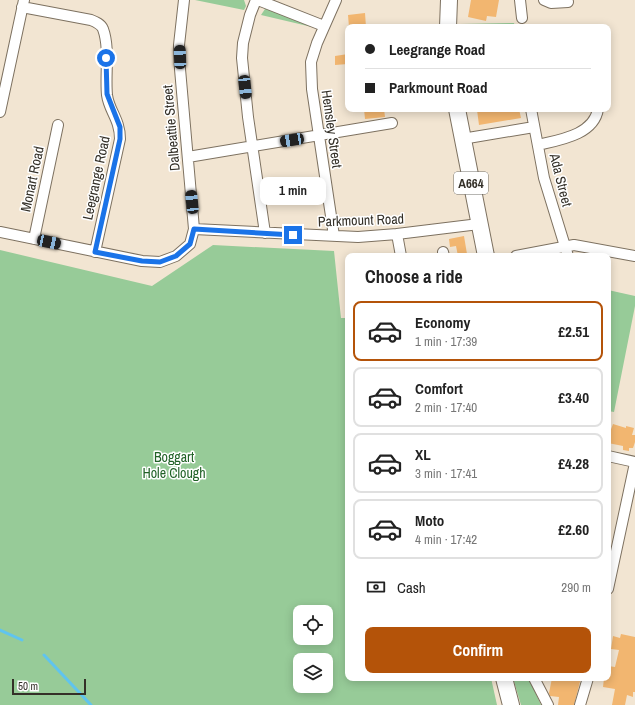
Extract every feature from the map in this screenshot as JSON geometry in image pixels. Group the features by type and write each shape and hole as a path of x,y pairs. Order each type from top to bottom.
{"main road":[{"path":"448,24 449,0"},
{"name":"A664","path":"457,112 485,253"},
{"path":"505,681 511,705"}],"street":[{"name":"Dalbeattie Street","path":"184,0 179,45 194,229"},
{"path":"265,233 252,147 242,58 244,35 250,15 257,0 324,26"},
{"name":"Hemsley Street","path":"334,236 312,89 311,62 324,26 336,0"},
{"path":"520,0 522,18"},
{"path":"544,0 551,3 568,2"},
{"path":"0,109 23,4"},
{"name":"Leegrange Road","path":"23,4 91,20 98,23 102,28 105,47 107,94 120,127 120,139 95,252"},
{"name":"Ada Street","path":"532,112 544,178 567,253"},
{"path":"538,145 569,138 590,125 596,112"},
{"path":"188,158 392,123"},
{"name":"Monart Road","path":"34,239 58,125"},
{"path":"462,139 534,127"},
{"name":"Parkmount Road","path":"194,229 358,237 479,224"},
{"path":"0,232 142,261 160,262 176,256 190,244 194,229"},
{"path":"397,234 400,253"},
{"path":"530,253 574,245 635,256"},
{"path":"611,457 635,462 611,561"},
{"path":"536,681 548,705"},
{"path":"580,705 587,681"}],"green space":[{"path":"195,0 244,0 246,6 244,10"},
{"path":"265,9 268,9 312,27 261,15"},
{"path":"514,23 514,24 460,24"},
{"name":"Boggart Hole Clough","path":"213,245 334,251 341,318 345,318 345,681 492,681 497,705 0,705 0,250 152,286"},
{"path":"611,291 635,296 635,306 614,412 611,412"},
{"path":"514,681 530,681 541,705 521,705"}],"building":[{"path":"471,0 499,0 496,17 487,16 486,21 468,17"},
{"path":"365,13 366,24 349,24 348,15"},
{"path":"345,54 345,64 335,65 335,56"},
{"path":"364,112 384,112 385,117 365,119"},
{"path":"477,112 520,112 521,118 479,125"},
{"path":"464,236 467,253 457,253 456,246 450,247 449,239"},
{"path":"613,424 626,428 626,426 634,428 632,435 635,435 635,442 633,448 629,448 629,451 623,450 623,446 611,444 611,429"},
{"path":"621,634 635,637 635,692 633,692 633,697 627,695 625,705 612,705 615,689 603,687 604,681 611,681 611,666 615,667 619,650 611,649 613,636 620,638"},
{"path":"551,681 580,681 574,705 558,705 559,697 550,696 549,693"}],"waterway":[{"path":"0,630 22,640"},
{"path":"44,655 91,705"}],"route":[{"path":"106,58 107,94 120,127 120,139 95,252 142,261 160,262 176,256 190,244 194,229 293,235"}]}
